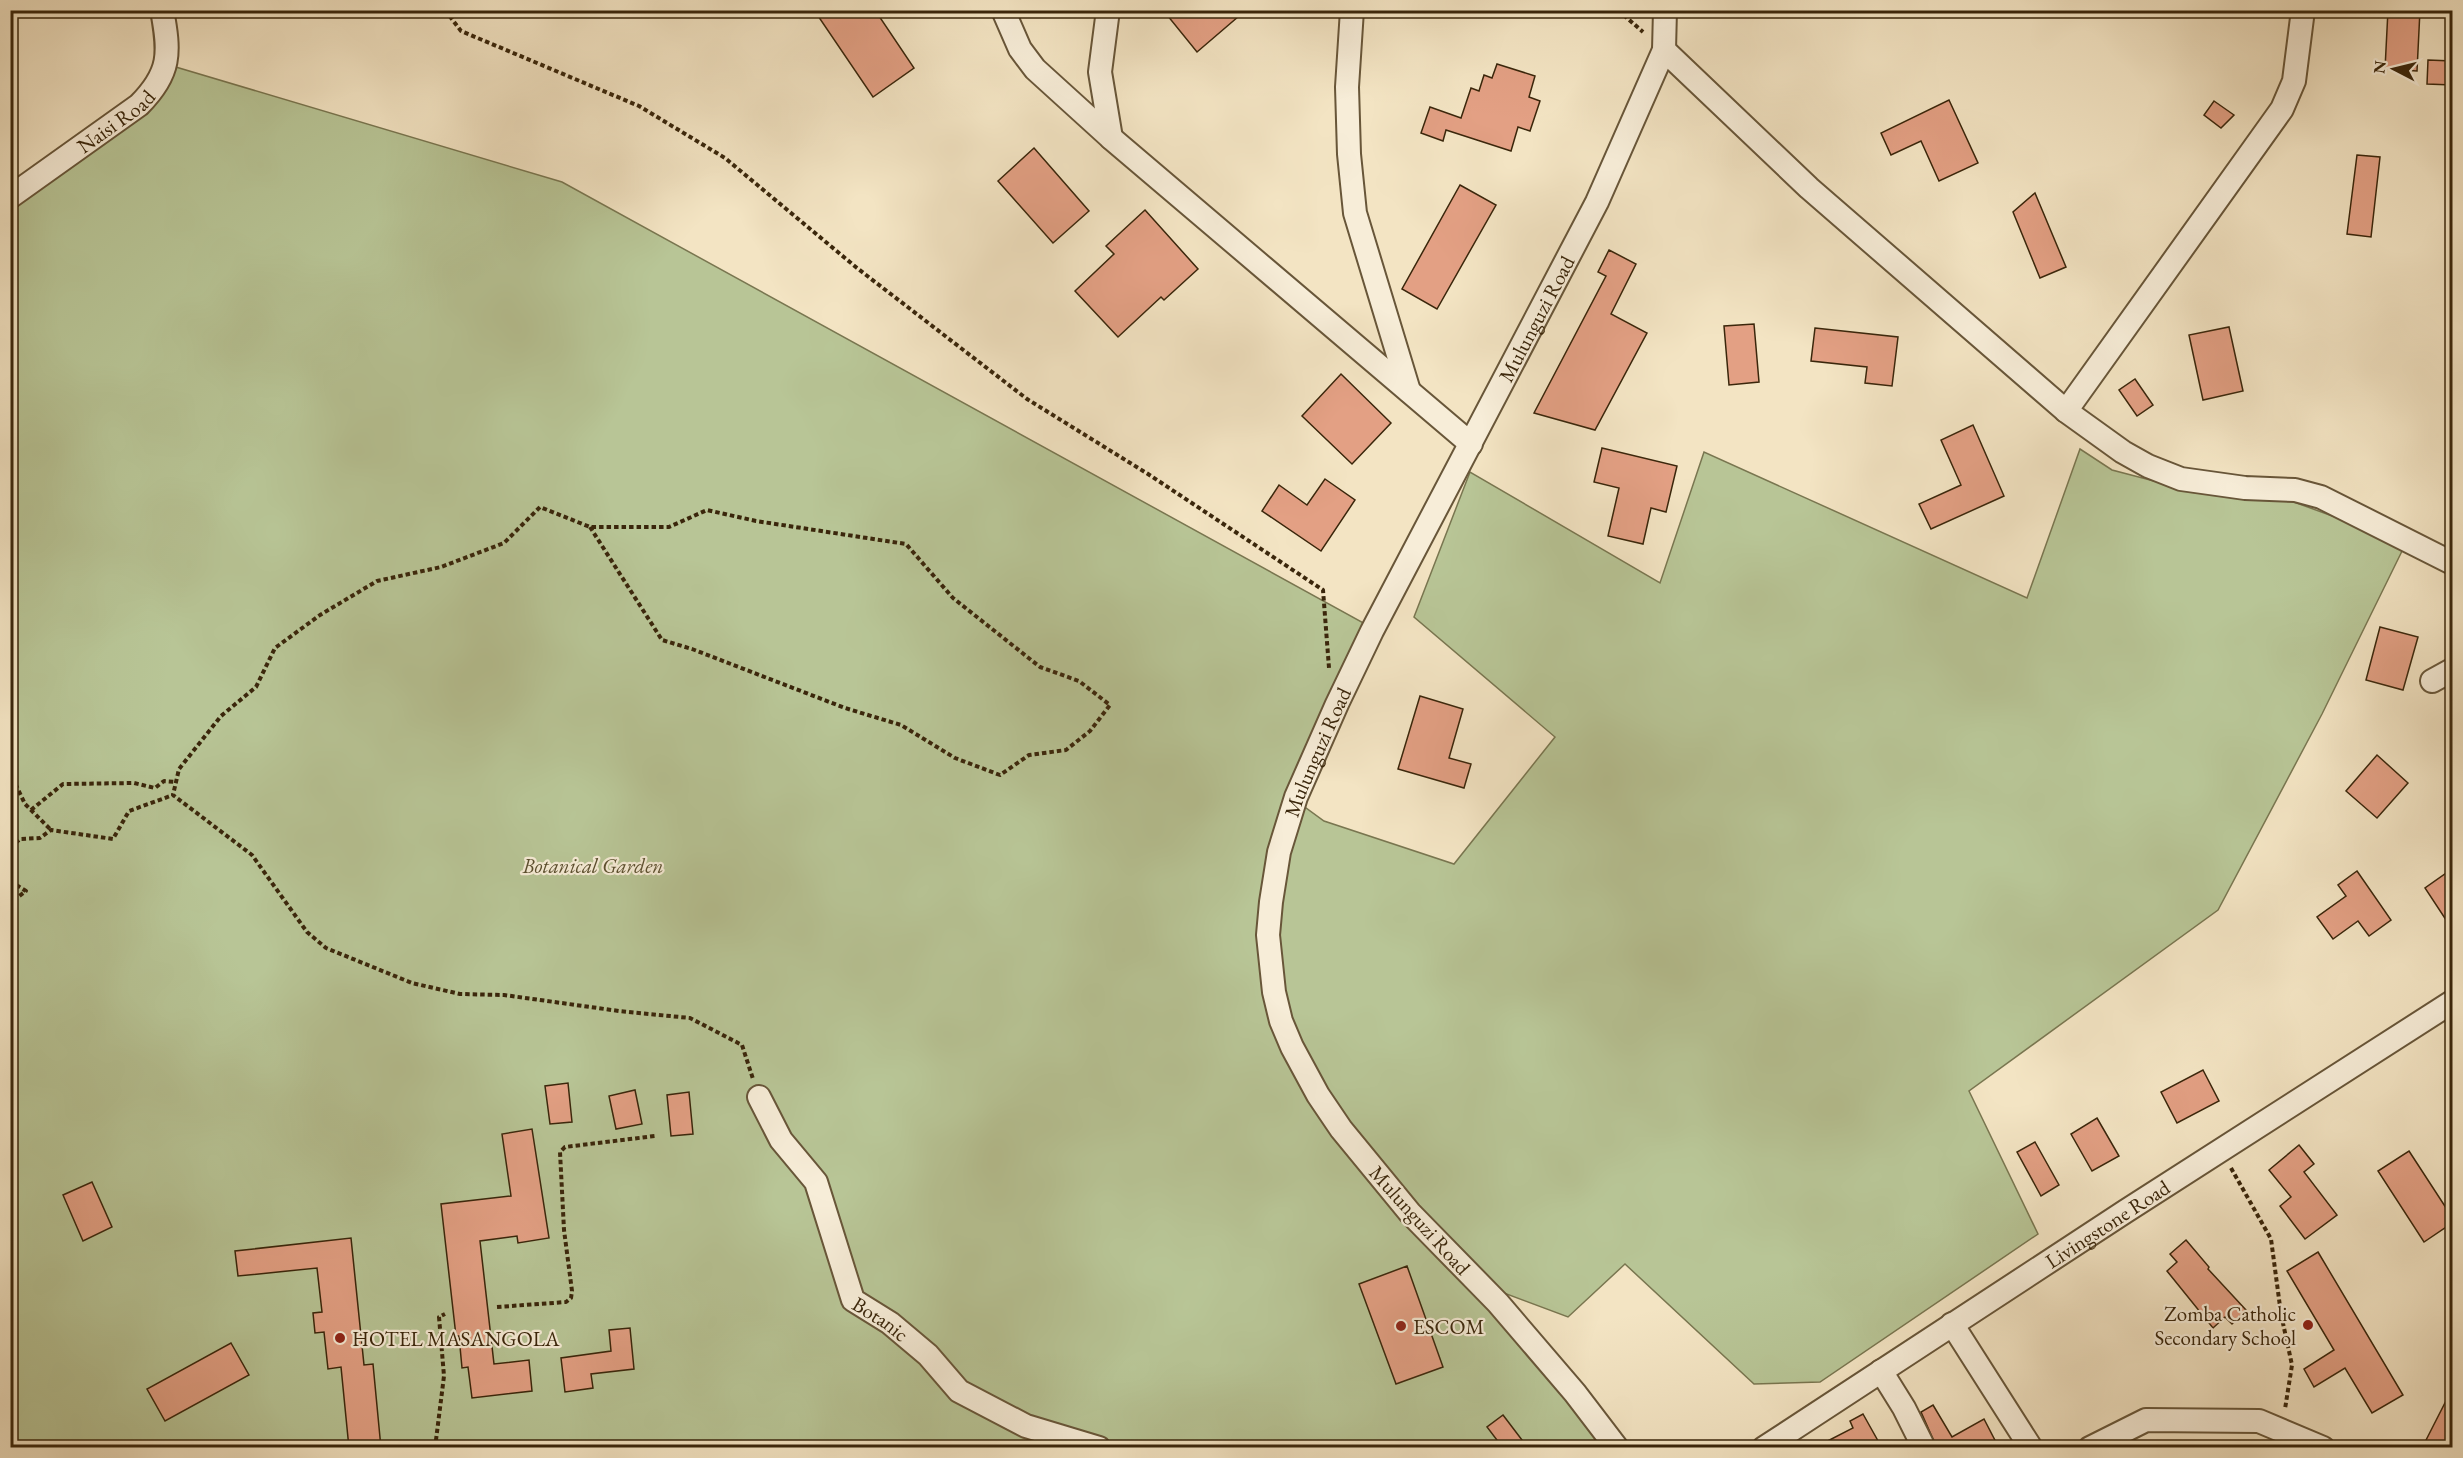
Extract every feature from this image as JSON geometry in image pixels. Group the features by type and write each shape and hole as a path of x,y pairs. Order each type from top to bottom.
{"street":[{"name":"Naisi Road","path":"10,197 139,105 155,88 163,71 168,51 162,10"},
{"path":"1003,10 1020,49 1035,69 1111,138 1471,444"},
{"path":"1108,10 1100,72 1111,138"},
{"path":"1352,10 1347,87 1354,213 1409,391"},
{"name":"Mulunguzi Road","path":"1617,1448 1575,1393 1498,1303 1410,1213 1341,1129 1308,1076 1281,1021 1274,992 1268,935 1279,852 1296,797 1372,631 1597,202 1664,50 1665,10"},
{"path":"2066,411 2282,109 2294,81 2303,10"},
{"path":"1664,50 1809,188 2066,411 2134,459 2166,474 2198,482 2309,493 2340,506 2452,563"},
{"path":"2432,681 2452,670"},
{"name":"Livingstone Road","path":"1764,1448 1952,1323 2452,1002"},
{"name":"Botanic","path":"759,1097 781,1140 816,1182 853,1300 890,1323 928,1355 959,1391 1026,1426 1099,1448"},
{"path":"1952,1323 2031,1448"},
{"path":"1881,1371 1904,1408 1924,1448"},
{"path":"2090,1448 2146,1420 2259,1421 2323,1448"}],"path":[{"path":"445,10 461,31 639,106 725,158 857,268 1027,399 1148,474 1323,590 1334,710"},
{"path":"173,795 179,769 221,716 256,687 275,648 320,615 377,581 441,567 504,543 540,507 590,527 669,527 707,510 756,521 906,544 953,598 1040,667 1079,681 1110,705 1090,731 1066,750 1029,755 1000,775 955,758 901,725 846,708 714,657 662,640 590,527"},
{"path":"10,780 14,781 25,804 51,830 113,839 129,811 173,795"},
{"path":"31,810 63,784 134,783 155,788 164,781 176,782"},
{"path":"173,795 252,855 308,932 326,948 412,983 460,994 504,995 578,1006 690,1018 742,1045 759,1097"},
{"path":"10,848 20,839 40,838 51,830"},
{"path":"10,881 26,891 10,903"},
{"path":"497,1307 566,1302 571,1298 564,1230 560,1152 565,1147 655,1136"},
{"path":"2222,1151 2271,1239 2281,1314 2292,1365 2281,1430"},
{"path":"435,1448 444,1376 439,1317 445,1314"}],"green space":[{"name":"Botanical Garden","path":"159,62 562,182 1369,626 1287,794 1324,821 1454,864 1555,737 1414,617 1470,472 1660,583 1704,452 2027,598 2080,449 2112,470 2154,481 2240,489 2294,502 2406,543 2322,714 2218,910 1969,1091 2038,1234 1820,1382 1754,1384 1625,1264 1568,1317 1464,1278 1613,1447 11,1447 10,191 138,103"}],"building":[{"path":"814,10 875,10 914,68 873,97"},
{"path":"1163,10 1246,10 1197,52"},
{"path":"2388,10 2420,10 2417,71 2385,69"},
{"path":"2428,60 2452,61 2452,85 2427,84"},
{"path":"1497,64 1535,76 1529,97 1540,101 1530,131 1518,127 1511,151 1446,130 1443,141 1421,133 1430,107 1461,118 1471,88 1479,91 1484,75 1492,78"},
{"path":"1949,100 1978,163 1939,181 1921,141 1891,155 1881,133"},
{"path":"2214,101 2234,115 2221,128 2204,115"},
{"path":"1034,148 1089,211 1053,243 998,181"},
{"path":"2357,155 2380,157 2371,237 2347,234"},
{"path":"1460,185 1496,205 1437,309 1402,289"},
{"path":"2035,193 2066,267 2040,278 2013,212"},
{"path":"1145,210 1198,269 1164,300 1161,297 1118,337 1075,291 1114,254 1106,246"},
{"path":"1609,250 1636,264 1611,314 1647,333 1595,430 1534,413 1606,276 1598,272"},
{"path":"1754,324 1759,382 1729,385 1724,326"},
{"path":"2229,327 2243,391 2203,400 2189,335"},
{"path":"1815,328 1898,337 1892,386 1865,383 1867,367 1811,361"},
{"path":"1341,374 1391,423 1352,464 1302,416"},
{"path":"2135,379 2153,405 2137,416 2119,390"},
{"path":"1973,425 2004,496 1931,529 1919,504 1961,485 1941,440"},
{"path":"1602,448 1677,466 1666,512 1651,508 1643,544 1608,536 1619,488 1594,482"},
{"path":"1325,479 1355,500 1321,551 1262,511 1279,485 1307,505"},
{"path":"2380,627 2418,637 2403,690 2366,680"},
{"path":"1420,696 1463,709 1449,758 1471,764 1464,788 1398,769"},
{"path":"2377,755 2408,783 2377,818 2346,791"},
{"path":"2452,869 2452,929 2425,888"},
{"path":"2357,871 2391,920 2369,936 2358,921 2333,939 2317,917 2346,896 2338,885"},
{"path":"2203,1070 2219,1101 2177,1123 2161,1092"},
{"path":"568,1083 572,1122 550,1124 545,1086"},
{"path":"635,1090 642,1124 616,1129 609,1096"},
{"path":"689,1092 693,1134 671,1136 667,1095"},
{"path":"2097,1118 2119,1156 2092,1171 2071,1134"},
{"path":"532,1129 549,1238 518,1243 517,1236 480,1241 494,1364 529,1360 532,1391 472,1398 468,1367 462,1368 459,1336 456,1336 441,1204 511,1196 502,1134"},
{"path":"2035,1142 2059,1185 2041,1196 2017,1152"},
{"path":"2299,1145 2314,1164 2304,1172 2337,1215 2305,1239 2280,1206 2291,1197 2269,1170"},
{"path":"2409,1151 2452,1217 2452,1223 2424,1242 2378,1171"},
{"path":"92,1182 112,1227 83,1241 63,1195"},
{"path":"351,1238 364,1365 373,1364 381,1448 349,1448 341,1367 328,1369 324,1332 315,1333 313,1313 322,1312 317,1268 238,1276 235,1251"},
{"path":"2186,1240 2209,1267 2208,1269 2246,1310 2232,1324 2225,1317 2213,1328 2167,1271 2177,1262 2170,1254"},
{"path":"2318,1252 2403,1395 2372,1413 2345,1368 2314,1387 2304,1369 2334,1350 2287,1271"},
{"name":"ESCOM","path":"1407,1266 1443,1367 1396,1384 1359,1284"},
{"path":"630,1328 634,1369 591,1374 593,1388 565,1392 561,1358 611,1351 609,1330"},
{"path":"231,1343 249,1375 165,1421 147,1389"},
{"path":"2452,1389 2452,1448 2422,1448"},
{"path":"1933,1405 1952,1437 1984,1419 1999,1448 1937,1448 1921,1412"},
{"path":"1863,1414 1882,1448 1814,1448 1853,1428 1850,1421"},
{"path":"1503,1415 1528,1448 1503,1448 1487,1427"}],"place":[{"name":"Zomba Catholic Secondary School","path":"2308,1325"},
{"name":"ESCOM","path":"1401,1326"},
{"name":"HOTEL MASANGOLA","path":"340,1338"}]}
